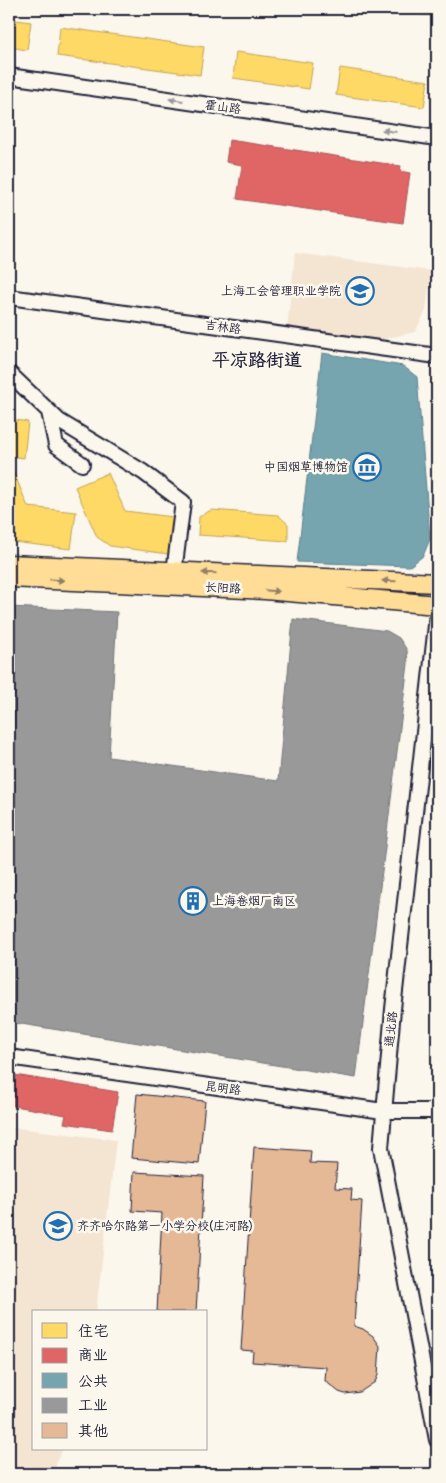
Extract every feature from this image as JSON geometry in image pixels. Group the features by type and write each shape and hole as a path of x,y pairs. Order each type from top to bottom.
{"main road":[{"name":"长阳路","path":"9,564 437,583"},
{"name":"长阳路","path":"9,578 266,590 437,604"}],"street":[{"name":"霍山路","path":"9,76 437,138"},
{"name":"吉林路","path":"9,298 437,356"},
{"path":"437,350 437,367"},
{"path":"9,373 59,421 143,472 183,502 174,572"},
{"path":"50,412 56,445 82,464"},
{"name":"通北路","path":"437,616 416,789 383,1111 381,1148 437,1440"},
{"name":"昆明路","path":"9,1057 383,1111 437,1111"}],"shaded area":[{"name":"上海工会管理职业学院","path":"295,253 431,271 426,310 415,332 373,341 287,329"},
{"name":"齐齐哈尔路第一小学分校(庄河路)","path":"9,1127 116,1140 96,1310 32,1310 32,1450 62,1450 56,1462 56,1474 9,1474"}],"building: 住宅":[{"path":"335,9 437,9 437,16"},
{"path":"9,19 31,22 27,50 9,47"},
{"path":"60,27 204,47 200,75 57,56"},
{"path":"236,52 313,63 309,89 233,78"},
{"path":"340,68 428,81 424,107 336,95"},
{"path":"9,419 28,422 24,458 9,456"},
{"path":"12,468 28,507 76,512 71,549 13,542 9,539 9,470"},
{"path":"108,473 125,511 173,517 168,554 110,546 97,537 75,487"},
{"path":"211,510 278,515 288,524 288,541 198,535 199,517"}],"building: 商业":[{"path":"229,140 401,166 400,171 410,173 403,223 237,199 242,165 226,162"},
{"path":"9,1074 118,1092 112,1130 64,1123 66,1115 9,1105"}],"building: 公共":[{"name":"中国烟草博物馆","path":"322,353 403,366 417,377 430,539 423,556 410,566 297,562"}],"building: 工业":[{"name":"上海卷烟厂南区","path":"9,607 117,612 109,757 278,781 293,619 387,631 399,638 407,650 408,664 356,1078 9,1022"}],"building: 其他":[{"path":"137,1094 205,1101 199,1164 131,1158"},
{"path":"254,1147 311,1151 310,1163 337,1164 335,1188 352,1189 351,1200 362,1201 354,1326 363,1329 373,1336 380,1346 378,1375 375,1382 360,1392 345,1394 339,1392 325,1381 326,1367 252,1362 253,1351 241,1350"},
{"path":"134,1172 204,1176 196,1310 157,1310 162,1213 132,1211"}],"place":[{"name":"上海工会管理职业学院","path":"360,291"},
{"name":"中国烟草博物馆","path":"367,467"},
{"name":"上海卷烟厂南区","path":"193,901"},
{"name":"齐齐哈尔路第一小学分校(庄河路)","path":"58,1226"}],"district":[{"name":"平凉路街道","path":"257,360"}]}
